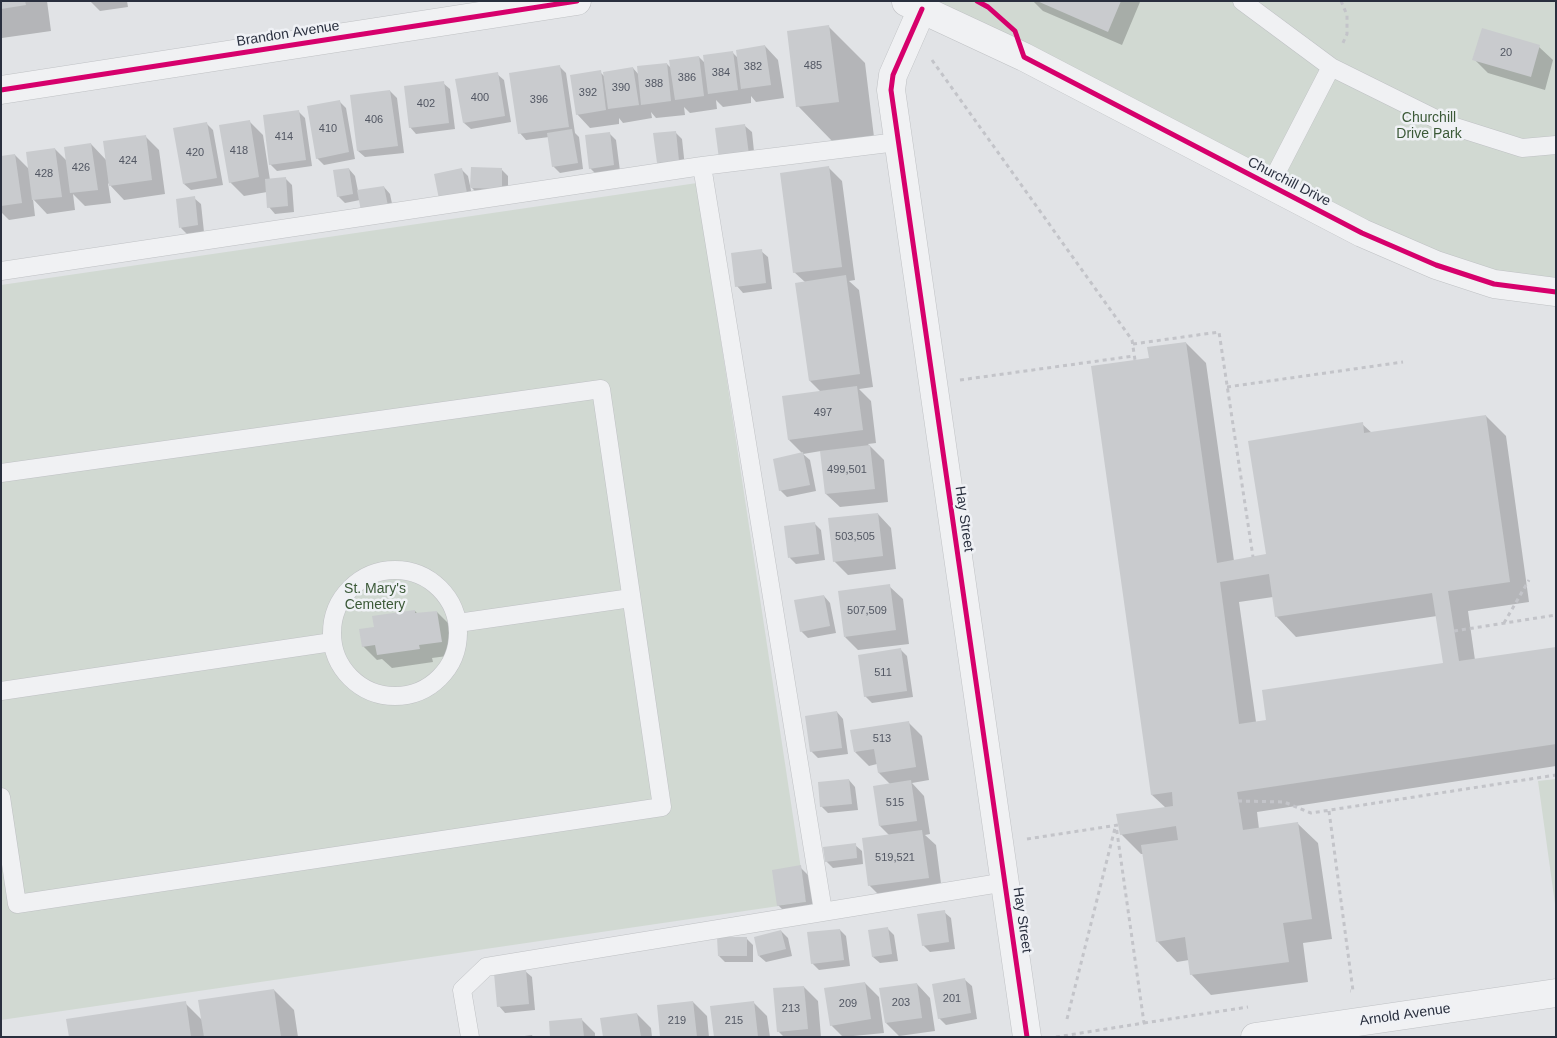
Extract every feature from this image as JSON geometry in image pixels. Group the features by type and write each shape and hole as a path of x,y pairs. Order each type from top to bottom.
{"street":[{"name":"Brandon Avenue","path":"1,90 578,1"},
{"name":"Hay Street","path":"913,5 893,76 891,90 1027,1037"},
{"name":"Churchill Drive","path":"913,5 1024,57 1362,232 1436,264 1494,284 1556,292"},
{"name":"Arnold Avenue","path":"1255,1037 1556,993"}],"lane":[{"path":"1242,1 1331,67 1446,124 1522,148 1556,145"},
{"path":"1270,184 1331,67"},
{"path":"1,272 702,166 897,142"},
{"path":"702,166 823,911"},
{"path":"1,473 601,389 662,807 17,904 1,797"},
{"path":"397,569 418,573 437,585 451,602 458,623 458,643 452,662 440,678 424,690 405,696 385,696 366,690 350,677 338,661 332,642 333,620 340,600 355,583 375,572 397,569"},
{"path":"458,623 631,598"},
{"path":"1,691 332,642"},
{"path":"470,1037 462,990 486,967 1006,882"}],"path":[{"path":"1331,67 1347,34 1347,15 1341,1"},
{"path":"928,54 1133,344 1135,358 932,384"},
{"path":"1133,344 1220,332 1253,557"},
{"path":"1227,387 1403,362"},
{"path":"1504,623 1529,580"},
{"path":"1454,631 1556,615"},
{"path":"1238,801 1284,802 1311,813 1556,776"},
{"path":"1329,811 1353,991 1344,992"},
{"path":"1000,844 1117,825"},
{"path":"1067,1019 1117,825"},
{"path":"1117,825 1144,1023"},
{"path":"1056,1037 1258,1006"}],"green space":[{"name":"Churchill Drive Park","path":"904,1 1556,1 1556,292 1494,284"},
{"name":"St. Mary's Cemetery","path":"697,183 806,902 1,1020 1,285"},
{"path":"1556,779 1556,911 1538,781"}],"building":[{"path":"1,1 25,1 26,5 1,9"},
{"path":"1037,1 1121,1 1108,32"},
{"path":"829,25 839,102 796,107 787,31"},
{"path":"1482,28 1540,45 1531,77 1472,60"},
{"path":"765,45 771,85 741,89 736,50"},
{"path":"733,51 738,90 708,94 703,55"},
{"path":"699,56 704,96 675,100 669,60"},
{"path":"667,63 671,101 641,105 637,66"},
{"path":"560,65 569,127 518,134 509,73"},
{"path":"633,67 639,105 608,109 603,72"},
{"path":"601,70 606,110 576,115 570,75"},
{"path":"498,72 505,116 463,123 455,79"},
{"path":"444,81 449,123 409,128 404,86"},
{"path":"390,90 398,146 357,151 350,95"},
{"path":"340,100 349,152 316,159 307,106"},
{"path":"299,110 306,160 269,165 263,115"},
{"path":"250,120 259,177 229,183 219,125"},
{"path":"207,122 217,178 183,184 173,128"},
{"path":"745,124 749,155 719,159 715,128"},
{"path":"572,129 578,163 552,167 547,133"},
{"path":"676,131 679,161 657,163 653,133"},
{"path":"610,132 614,165 589,169 585,135"},
{"path":"146,135 152,180 109,186 103,141"},
{"path":"91,143 98,190 70,193 64,147"},
{"path":"55,148 62,197 32,200 26,152"},
{"path":"15,154 22,203 1,206 1,156"},
{"path":"829,166 842,267 793,273 780,173"},
{"path":"471,167 502,168 502,189 470,188"},
{"path":"349,168 353,194 337,197 333,170"},
{"path":"462,168 467,193 439,199 434,174"},
{"path":"286,177 288,206 267,208 265,179"},
{"path":"384,186 388,206 361,211 357,190"},
{"path":"195,196 198,225 179,228 176,199"},
{"path":"762,249 766,283 735,287 731,253"},
{"path":"846,275 860,374 809,381 795,283"},
{"path":"1186,342 1217,563 1266,554 1248,441 1363,422 1364,433 1486,415 1510,582 1448,591 1459,661 1556,647 1556,744 1237,792 1243,830 1298,822 1312,919 1283,923 1289,962 1190,975 1185,937 1156,942 1141,845 1178,840 1176,826 1120,835 1116,814 1173,806 1172,792 1151,795 1091,366 1149,358 1147,347","holes":["1269,574 1275,617 1432,593 1443,663 1262,690 1266,720 1239,724 1220,582"]},
{"path":"857,386 863,430 788,440 782,396"},
{"path":"870,445 875,489 825,494 820,451"},
{"path":"803,452 810,485 779,491 773,459"},
{"path":"878,513 883,556 833,562 828,518"},
{"path":"815,522 819,554 788,558 784,526"},
{"path":"890,584 896,630 844,637 838,591"},
{"path":"824,595 830,626 800,632 794,600"},
{"path":"415,610 415,613 437,611 442,642 419,645 420,649 377,655 375,645 362,647 359,629 374,627 372,616"},
{"path":"901,648 907,691 864,697 858,655"},
{"path":"837,711 842,748 810,752 805,716"},
{"path":"909,721 916,767 878,773 874,749 854,752 850,730"},
{"path":"849,779 852,804 820,807 818,782"},
{"path":"911,780 917,821 879,826 873,786"},
{"path":"922,830 929,878 868,886 862,838"},
{"path":"856,843 857,858 825,862 823,847"},
{"path":"801,865 806,902 777,906 772,870"},
{"path":"945,910 949,942 922,946 917,914"},
{"path":"888,927 892,954 872,957 868,930"},
{"path":"840,929 844,960 811,964 807,932"},
{"path":"781,930 786,949 758,956 754,937"},
{"path":"717,937 747,937 747,956 718,956"},
{"path":"526,970 529,1004 497,1007 494,973"},
{"path":"965,978 971,1013 938,1019 932,984"},
{"path":"865,982 871,1019 830,1026 824,988"},
{"path":"917,983 922,1018 885,1023 879,988"},
{"path":"804,986 808,1029 777,1032 773,988"},
{"path":"274,989 281,1037 204,1037 198,1000"},
{"path":"186,1001 191,1037 69,1037 66,1019"},
{"path":"693,1001 697,1037 660,1037 657,1005"},
{"path":"754,1001 758,1037 714,1037 710,1006"},
{"path":"637,1013 641,1037 603,1037 600,1018"},
{"path":"582,1018 584,1037 550,1037 549,1021"}],"cycle path":[{"path":"1,90 577,1"},
{"path":"977,1 988,7 1015,31 1024,57 1362,233 1436,265 1494,284 1556,292"},
{"path":"922,9 893,75 891,90 1027,1037"}]}
